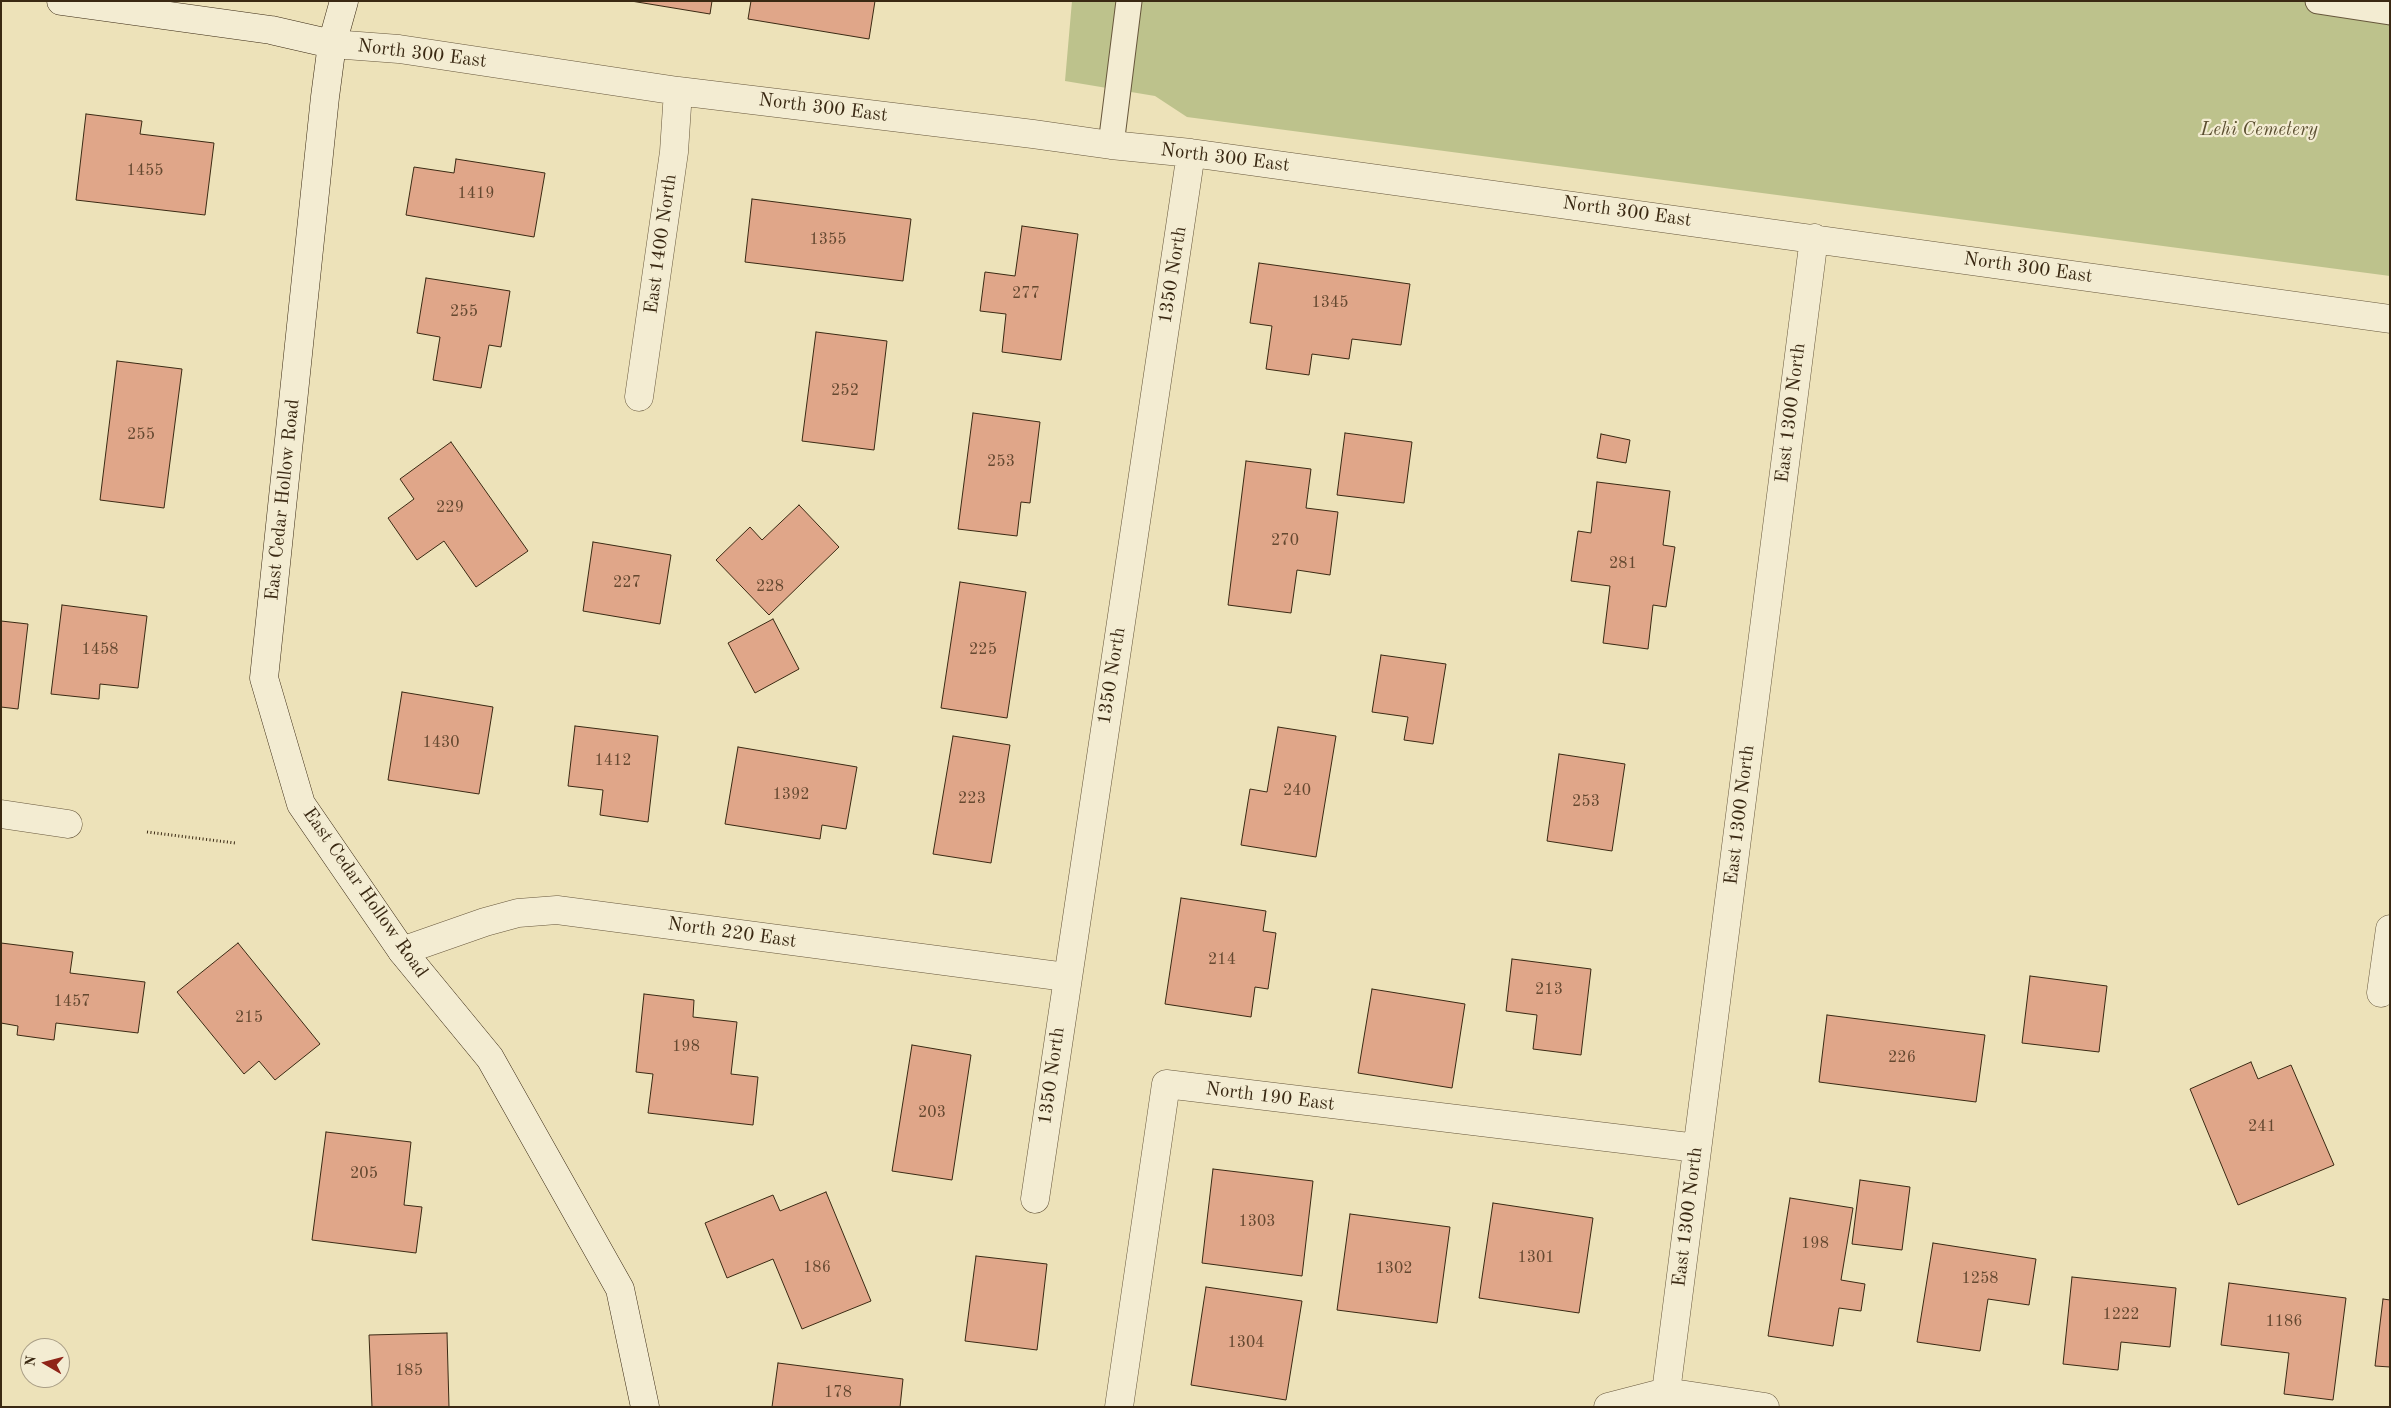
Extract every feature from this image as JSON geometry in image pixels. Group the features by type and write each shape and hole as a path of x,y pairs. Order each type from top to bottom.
{"street":[{"name":"North 300 East","path":"61,1 271,30 332,44 399,49 678,91 1023,132 1111,145 1191,153 2390,319"},
{"name":"East Cedar Hollow Road","path":"344,1 332,44 264,678 302,804 402,951 490,1058 620,1289 645,1407"},
{"name":"East 1400 North","path":"639,397 674,152 678,91"},
{"name":"1350 North","path":"1034,1199 1191,153"},
{"name":"East 1300 North","path":"1666,1392 1814,238"},
{"path":"1,814 68,824"},
{"name":"North 220 East","path":"402,951 518,913 557,910 1066,977"},
{"path":"2381,993 2390,929"},
{"name":"North 190 East","path":"1119,1407 1166,1084 1697,1148"},
{"path":"1608,1407 1666,1392 1765,1407"}],"lane":[{"path":"1111,145 1129,1"},
{"path":"2318,1 2390,12"}],"path":[{"path":"147,832 235,843"}],"green space":[{"name":"Lehi Cemetery","path":"1072,1 2390,1 2390,276 1187,117 1155,96 1065,81"}],"building":[{"path":"631,1 712,1 710,14"},
{"path":"751,1 875,1 869,39 748,19"},
{"path":"86,114 142,121 140,134 214,143 205,215 76,200"},
{"path":"456,159 545,173 534,237 406,215 414,167 454,173"},
{"path":"752,199 911,219 903,281 745,262"},
{"path":"1022,226 1078,234 1061,360 1002,352 1006,314 980,311 985,272 1015,276"},
{"path":"1259,263 1410,284 1401,345 1352,339 1349,359 1312,354 1309,375 1266,369 1272,326 1250,323"},
{"path":"426,278 510,291 501,347 489,345 481,388 433,380 440,337 417,333"},
{"path":"816,332 887,341 874,450 802,441"},
{"path":"117,361 182,369 164,508 100,500"},
{"path":"973,413 1040,422 1030,503 1021,502 1017,536 958,529"},
{"path":"1345,433 1412,442 1404,503 1337,495"},
{"path":"1601,434 1630,440 1626,463 1597,458"},
{"path":"451,442 528,551 476,587 444,541 417,560 388,518 414,499 400,479"},
{"path":"1246,461 1311,469 1306,508 1338,512 1330,575 1297,570 1291,613 1228,605"},
{"path":"1597,482 1670,491 1663,545 1675,547 1666,607 1653,605 1648,649 1603,643 1610,586 1571,581 1578,531 1591,533"},
{"path":"799,505 839,547 769,615 716,560 750,527 762,540"},
{"path":"593,542 671,555 660,624 583,611"},
{"path":"960,582 1026,592 1007,718 941,708"},
{"path":"62,605 147,616 138,688 100,684 99,699 51,694"},
{"path":"773,619 799,669 755,693 728,643"},
{"path":"1,621 28,624 18,709 1,707"},
{"path":"1381,655 1446,664 1433,744 1404,740 1408,717 1372,712"},
{"path":"402,692 493,707 479,794 388,780"},
{"path":"575,726 658,736 648,822 600,815 603,790 568,786"},
{"path":"1278,727 1336,736 1316,857 1241,845 1250,789 1267,792"},
{"path":"953,736 1010,745 991,863 933,854"},
{"path":"738,747 857,767 846,829 822,825 820,839 725,824"},
{"path":"1559,754 1625,764 1612,851 1547,841"},
{"path":"1181,898 1266,911 1263,931 1276,933 1268,989 1255,987 1251,1017 1165,1004"},
{"path":"1,943 73,952 70,973 145,982 138,1033 56,1023 54,1040 17,1035 18,1026 1,1023"},
{"path":"238,943 320,1044 275,1080 259,1061 244,1074 177,992"},
{"path":"1512,959 1591,969 1581,1055 1533,1049 1537,1015 1506,1011"},
{"path":"2030,976 2107,986 2099,1052 2022,1043"},
{"path":"1372,989 1465,1004 1452,1088 1358,1073"},
{"path":"644,994 694,1000 693,1017 737,1022 731,1074 758,1077 753,1125 648,1113 653,1074 636,1072"},
{"path":"1827,1015 1985,1035 1976,1102 1819,1082"},
{"path":"912,1045 971,1055 952,1180 892,1171"},
{"path":"2251,1062 2258,1079 2291,1065 2334,1165 2238,1205 2190,1089"},
{"path":"326,1132 411,1142 404,1205 422,1207 416,1253 312,1240"},
{"path":"1213,1169 1313,1181 1302,1276 1202,1263"},
{"path":"1860,1180 1910,1187 1902,1250 1852,1244"},
{"path":"826,1192 871,1301 802,1329 773,1259 727,1278 705,1223 773,1195 780,1211"},
{"path":"1790,1198 1853,1208 1841,1280 1865,1284 1861,1311 1839,1308 1833,1346 1768,1336"},
{"path":"1493,1203 1593,1218 1579,1313 1479,1298"},
{"path":"1350,1214 1450,1227 1437,1323 1337,1310"},
{"path":"1933,1243 2036,1259 2029,1305 1988,1299 1980,1351 1917,1342"},
{"path":"976,1256 1047,1264 1037,1350 965,1341"},
{"path":"2072,1277 2176,1288 2170,1347 2121,1342 2118,1370 2063,1364"},
{"path":"2229,1283 2346,1298 2333,1400 2284,1394 2289,1353 2221,1345"},
{"path":"1206,1287 1302,1301 1286,1400 1191,1385"},
{"path":"2383,1299 2390,1300 2390,1367 2375,1366"},
{"path":"447,1333 449,1407 372,1407 369,1335"},
{"path":"778,1363 903,1379 900,1407 772,1407"}]}
